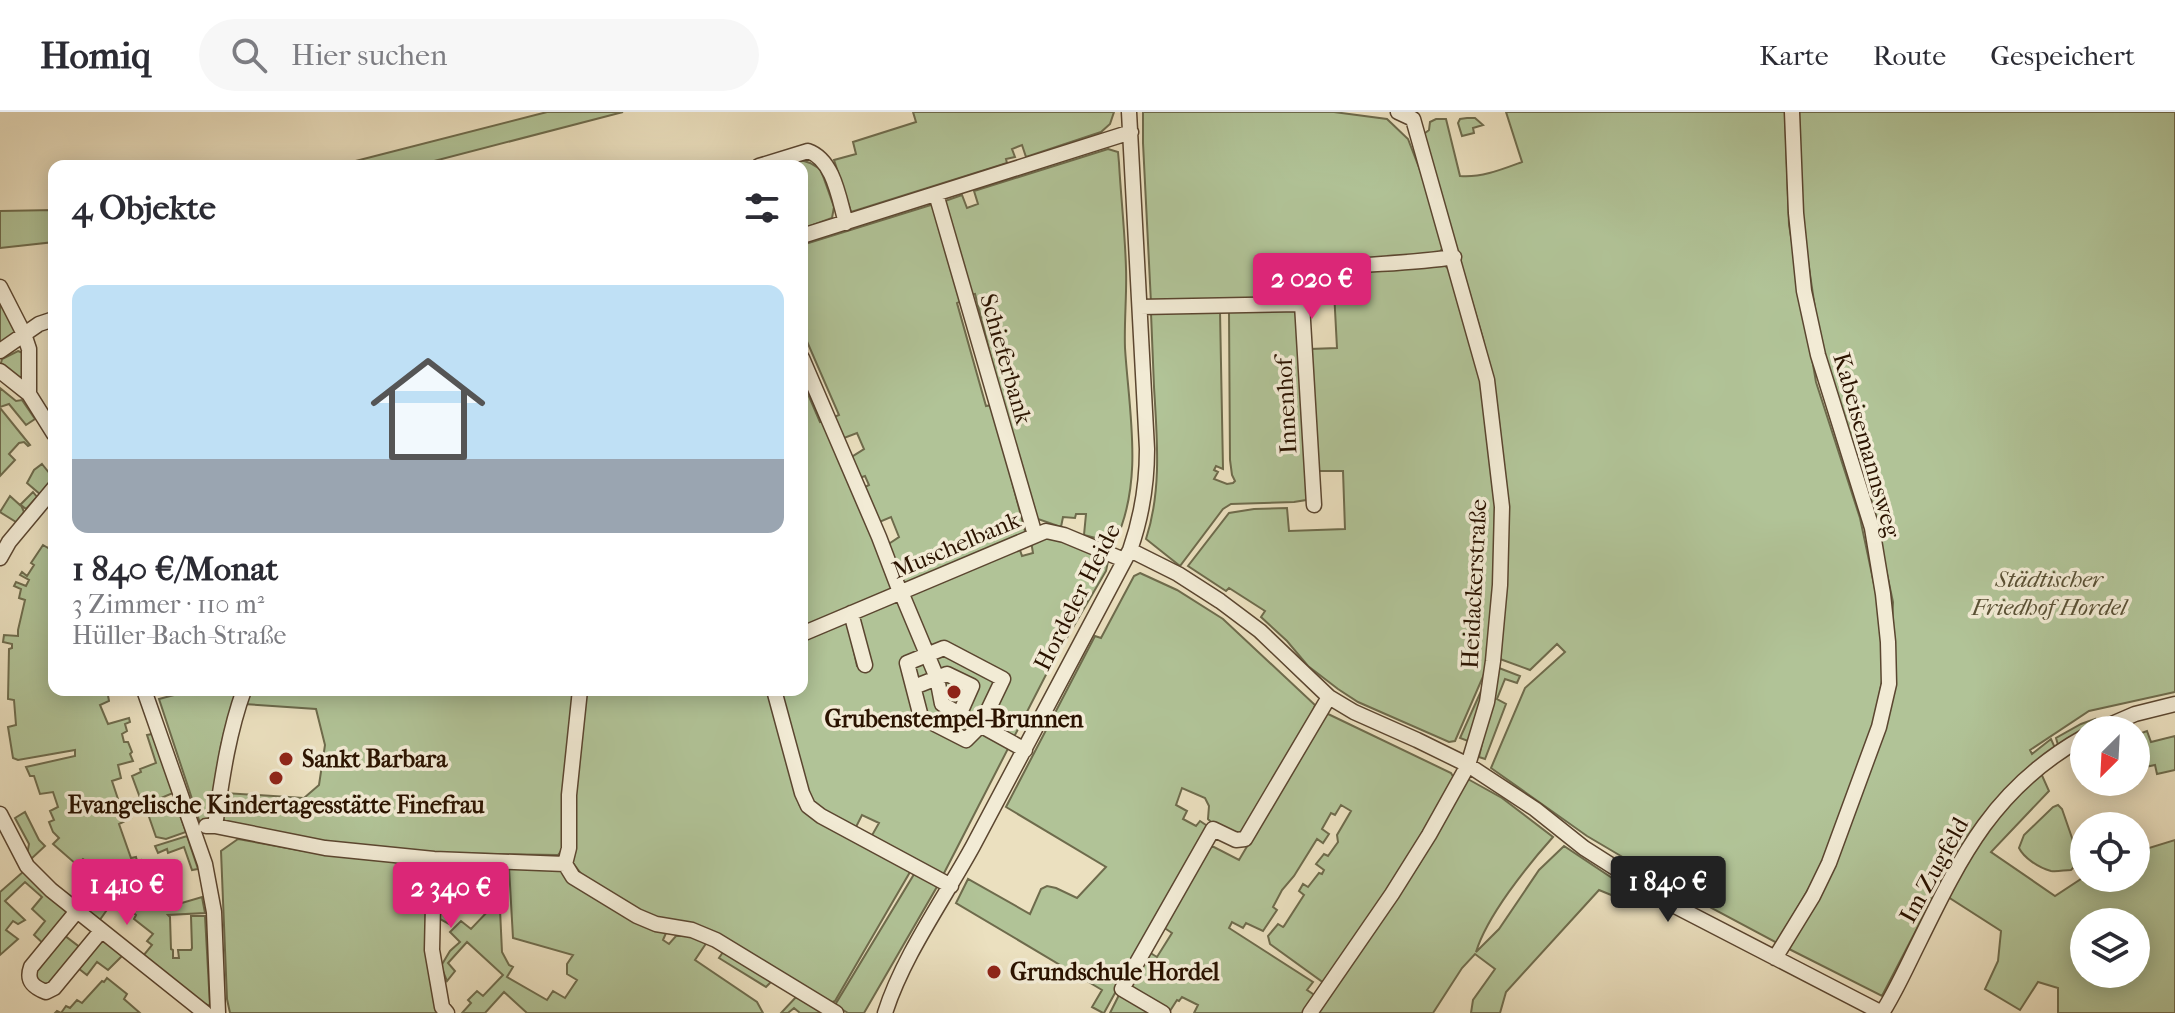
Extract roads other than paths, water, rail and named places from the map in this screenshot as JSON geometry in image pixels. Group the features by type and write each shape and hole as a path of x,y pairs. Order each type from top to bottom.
{"street":[{"name":"Hordeler Heide","path":"885,1013 913,953 1025,750 1127,555 1138,526 1147,472 1129,112"},
{"name":"Heidackerstraße","path":"1310,1013 1399,884 1468,765 1491,683 1500,585 1502,507 1487,380 1413,119 1398,112"},
{"name":"Kabeisemannsweg","path":"1775,958 1829,863 1879,727 1889,684 1888,642 1872,528 1818,355 1804,291 1796,213 1792,112"},
{"path":"808,234 1131,132"},
{"path":"779,160 808,151 813,153 828,168 846,223"},
{"name":"Schieferbank","path":"936,194 1035,535"},
{"name":"Innenhof","path":"1314,505 1302,272 1332,266 1454,257"},
{"path":"0,287 29,349 29,394"},
{"path":"1140,307 1302,304"},
{"path":"0,351 48,321"},
{"path":"0,371 29,394 48,424"},
{"path":"808,372 928,655 942,704 1025,750"},
{"path":"0,558 9,542 48,495"},
{"name":"Muschelbank","path":"808,631 1046,531 1127,555 1178,574 1220,601 1260,631 1329,697 1354,712 1468,765 1535,809 1584,848 1675,906 1882,1013"},
{"path":"851,613 865,665"},
{"path":"944,648 1003,679 981,725 966,740 921,717 907,663 944,648"},
{"path":"952,677 961,657"},
{"path":"914,687 947,674 972,686 1003,679"},
{"path":"940,727 972,686"},
{"path":"146,696 194,830 213,898 218,1013"},
{"path":"215,826 226,752 242,696"},
{"path":"579,696 569,795 569,848 565,864 573,877 637,916 656,924 692,930 716,940 836,1013"},
{"path":"776,696 808,806 951,886"},
{"path":"1163,1013 1122,989 1213,829 1236,840 1245,839 1329,697"},
{"path":"2130,716 2175,704"},
{"name":"Im Zugfeld","path":"1882,1013 1970,843 2008,794 2045,761 2070,746"},
{"path":"0,814 27,866 51,890 205,1013"},
{"path":"194,830 215,826 325,848 434,859 565,864"},
{"path":"434,859 432,950 442,1007 447,1013"},
{"path":"77,911 31,967 28,974 33,986 46,992 54,988 101,931"}],"place":[{"name":"Grubenstempel-Brunnen","path":"954,692"},
{"name":"Sankt Barbara","path":"286,759"},
{"name":"Evangelische Kindertagesstätte Finefrau","path":"276,778"},
{"name":"Grundschule Hordel","path":"994,972"}],"park label":[{"name":"Städtischer Friedhof Hordel","path":"2049,593"}]}
